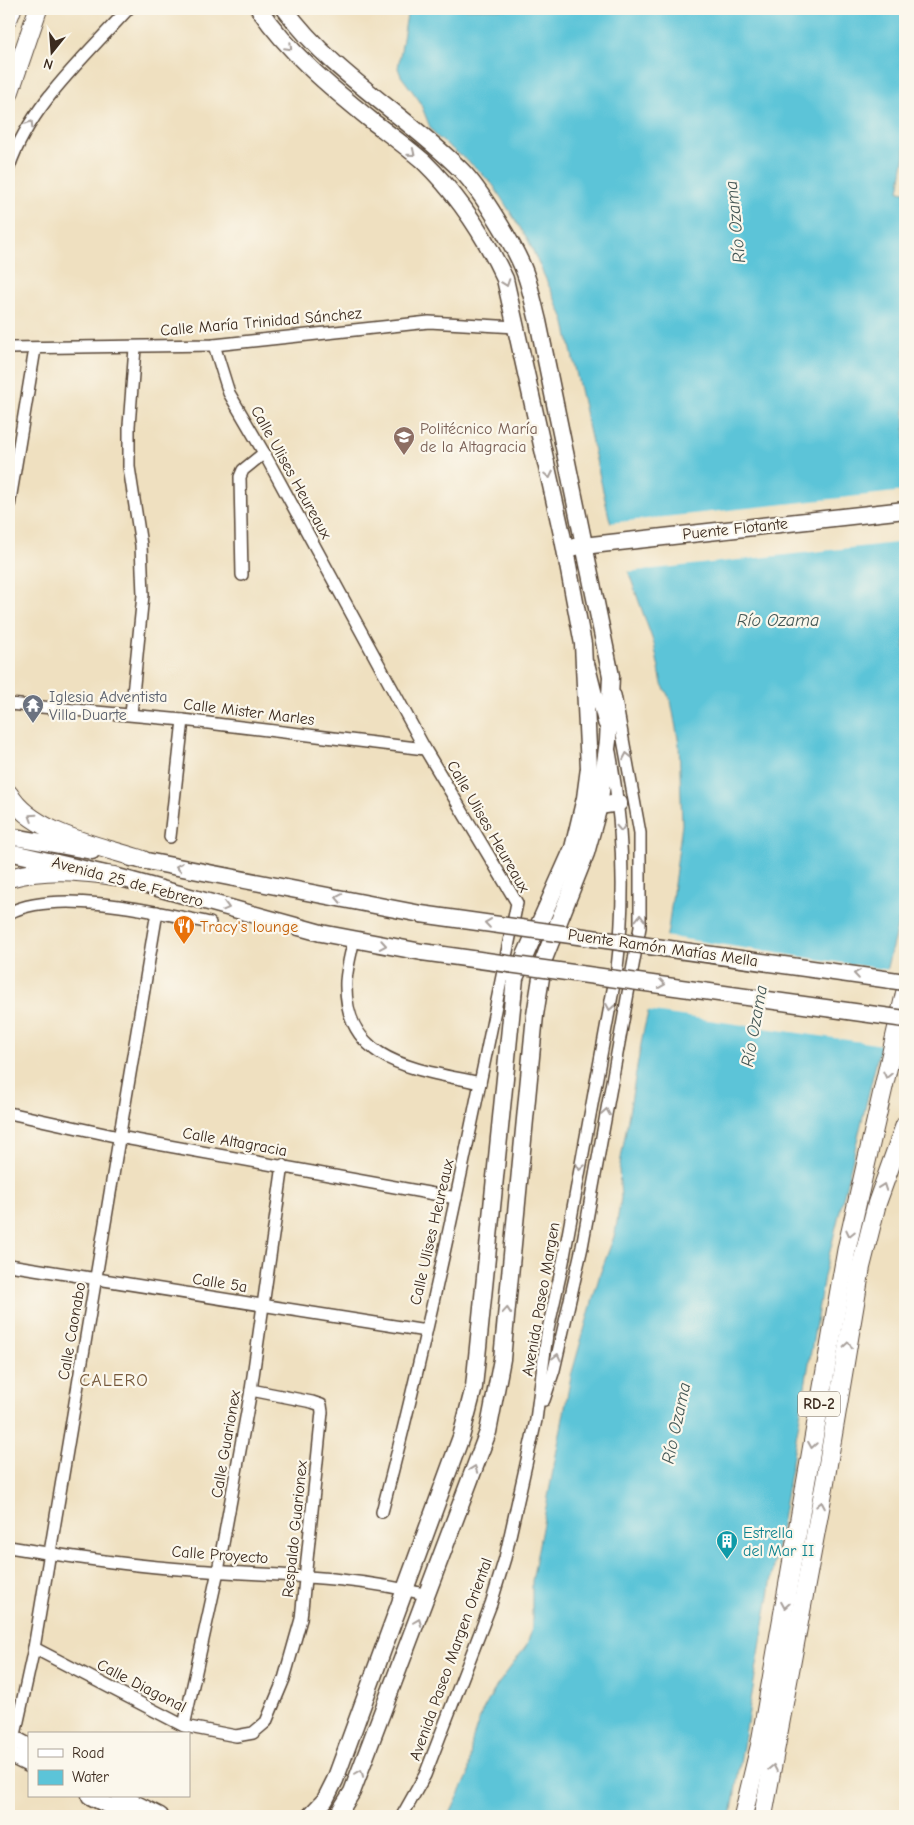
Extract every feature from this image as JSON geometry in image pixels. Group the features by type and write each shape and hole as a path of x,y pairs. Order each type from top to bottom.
{"main road":[{"path":"9,17 12,9"},
{"path":"9,94 38,9"},
{"path":"259,9 276,34 290,49 354,106 421,160 447,186 471,216 489,244 506,279 583,644 589,768 586,798 573,848 515,978 474,1387 461,1437 335,1780 325,1800 310,1816"},
{"path":"285,9 308,36 341,68 463,172 502,228 525,273 538,321 611,676 608,741 599,806 586,853 544,959 535,1015 502,1358 488,1432 352,1792 337,1816"},
{"name":"Puente Flotante","path":"564,548 905,510"},
{"path":"9,794 25,812 53,831 142,860"},
{"path":"599,806 619,803"},
{"name":"Avenida 25 de Febrero","path":"9,836 421,914"},
{"name":"Avenida 25 de Febrero","path":"9,852 114,876 322,933 422,952 905,1019"},
{"path":"9,878 38,871 72,871 114,876"},
{"name":"Puente Ramón Matías Mella","path":"421,914 905,982"},
{"name":"RD-2","path":"744,1816 760,1745 847,1247 905,993"},
{"name":"RD-2","path":"763,1816 825,1482 861,1267 877,1203 905,1124"},
{"path":"14,1746 28,1763"},
{"path":"94,1798 129,1816"},
{"path":"124,1798 160,1816"}],"street":[{"path":"9,167 16,145 36,114 128,9"},
{"name":"Calle María Trinidad Sánchez","path":"9,348 135,348 214,345 429,322 516,327"},
{"name":"Calle Ulises Heureaux","path":"214,345 228,393 264,453 425,749 517,903 456,1198 404,1427 382,1512"},
{"path":"130,714 143,595 141,545 130,467 129,426 135,348"},
{"path":"9,506 35,349"},
{"path":"242,575 240,477 243,470 264,453"},
{"name":"Avenida Paseo Margen","path":"536,1420 546,1334 563,1262 617,968 622,924 623,874 619,803 608,741 583,644"},
{"name":"Avenida Paseo Margen","path":"536,1420 554,1370 582,1247 640,928 640,833 632,780 611,676"},
{"name":"Calle Mister Marles","path":"9,704 130,714 425,749"},
{"path":"170,837 183,720"},
{"path":"9,913 21,907 54,902 73,902 157,912 210,923"},
{"name":"Calle Caonabo","path":"14,1746 34,1648 157,912"},
{"path":"354,939 346,979 346,997 358,1034 371,1048 386,1058 418,1069 480,1082"},
{"name":"Calle Altagracia","path":"9,1113 119,1137 283,1165 456,1198"},
{"name":"Calle Guarionex","path":"184,1726 218,1571 252,1390 262,1305 283,1165"},
{"name":"Calle 5a","path":"9,1265 426,1331"},
{"name":"Respaldo Guarionex","path":"252,1390 321,1405 322,1412 307,1576 301,1619 284,1679 266,1722"},
{"name":"Avenida Paseo Margen Oriental","path":"402,1816 425,1775 491,1604 505,1558 536,1420"},
{"name":"Calle Proyecto","path":"9,1547 218,1571 307,1576 406,1589 428,1595"},
{"name":"Calle Diagonal","path":"34,1648 184,1726 236,1736 253,1733 266,1722"}],"water":[{"name":"Río Ozama","path":"408,9 905,9 905,155 899,191 905,192 905,882 899,919 887,967 880,1047 824,1276 731,1816 449,1816 468,1776 472,1741 481,1714 496,1687 527,1645 532,1628 532,1581 571,1376 600,1274 615,1234 621,1198 619,1170 643,1033 668,930 682,824 679,744 671,701 662,684 654,644 609,517 564,319 528,240 493,185 475,167 436,136 430,127 419,100 401,76 398,68"}],"pier":[{"path":"905,491 905,542 626,572 609,523"},
{"path":"664,936 889,970 883,1045 646,1011"}],"place":[{"name":"Politécnico María de la Altagracia","path":"404,456"},
{"name":"Iglesia Adventista Villa Duarte","path":"33,724"},
{"name":"Tracy's lounge","path":"184,945"},
{"name":"Estrella del Mar II","path":"727,1560"}],"district":[{"name":"CALERO","path":"114,1380"}]}
